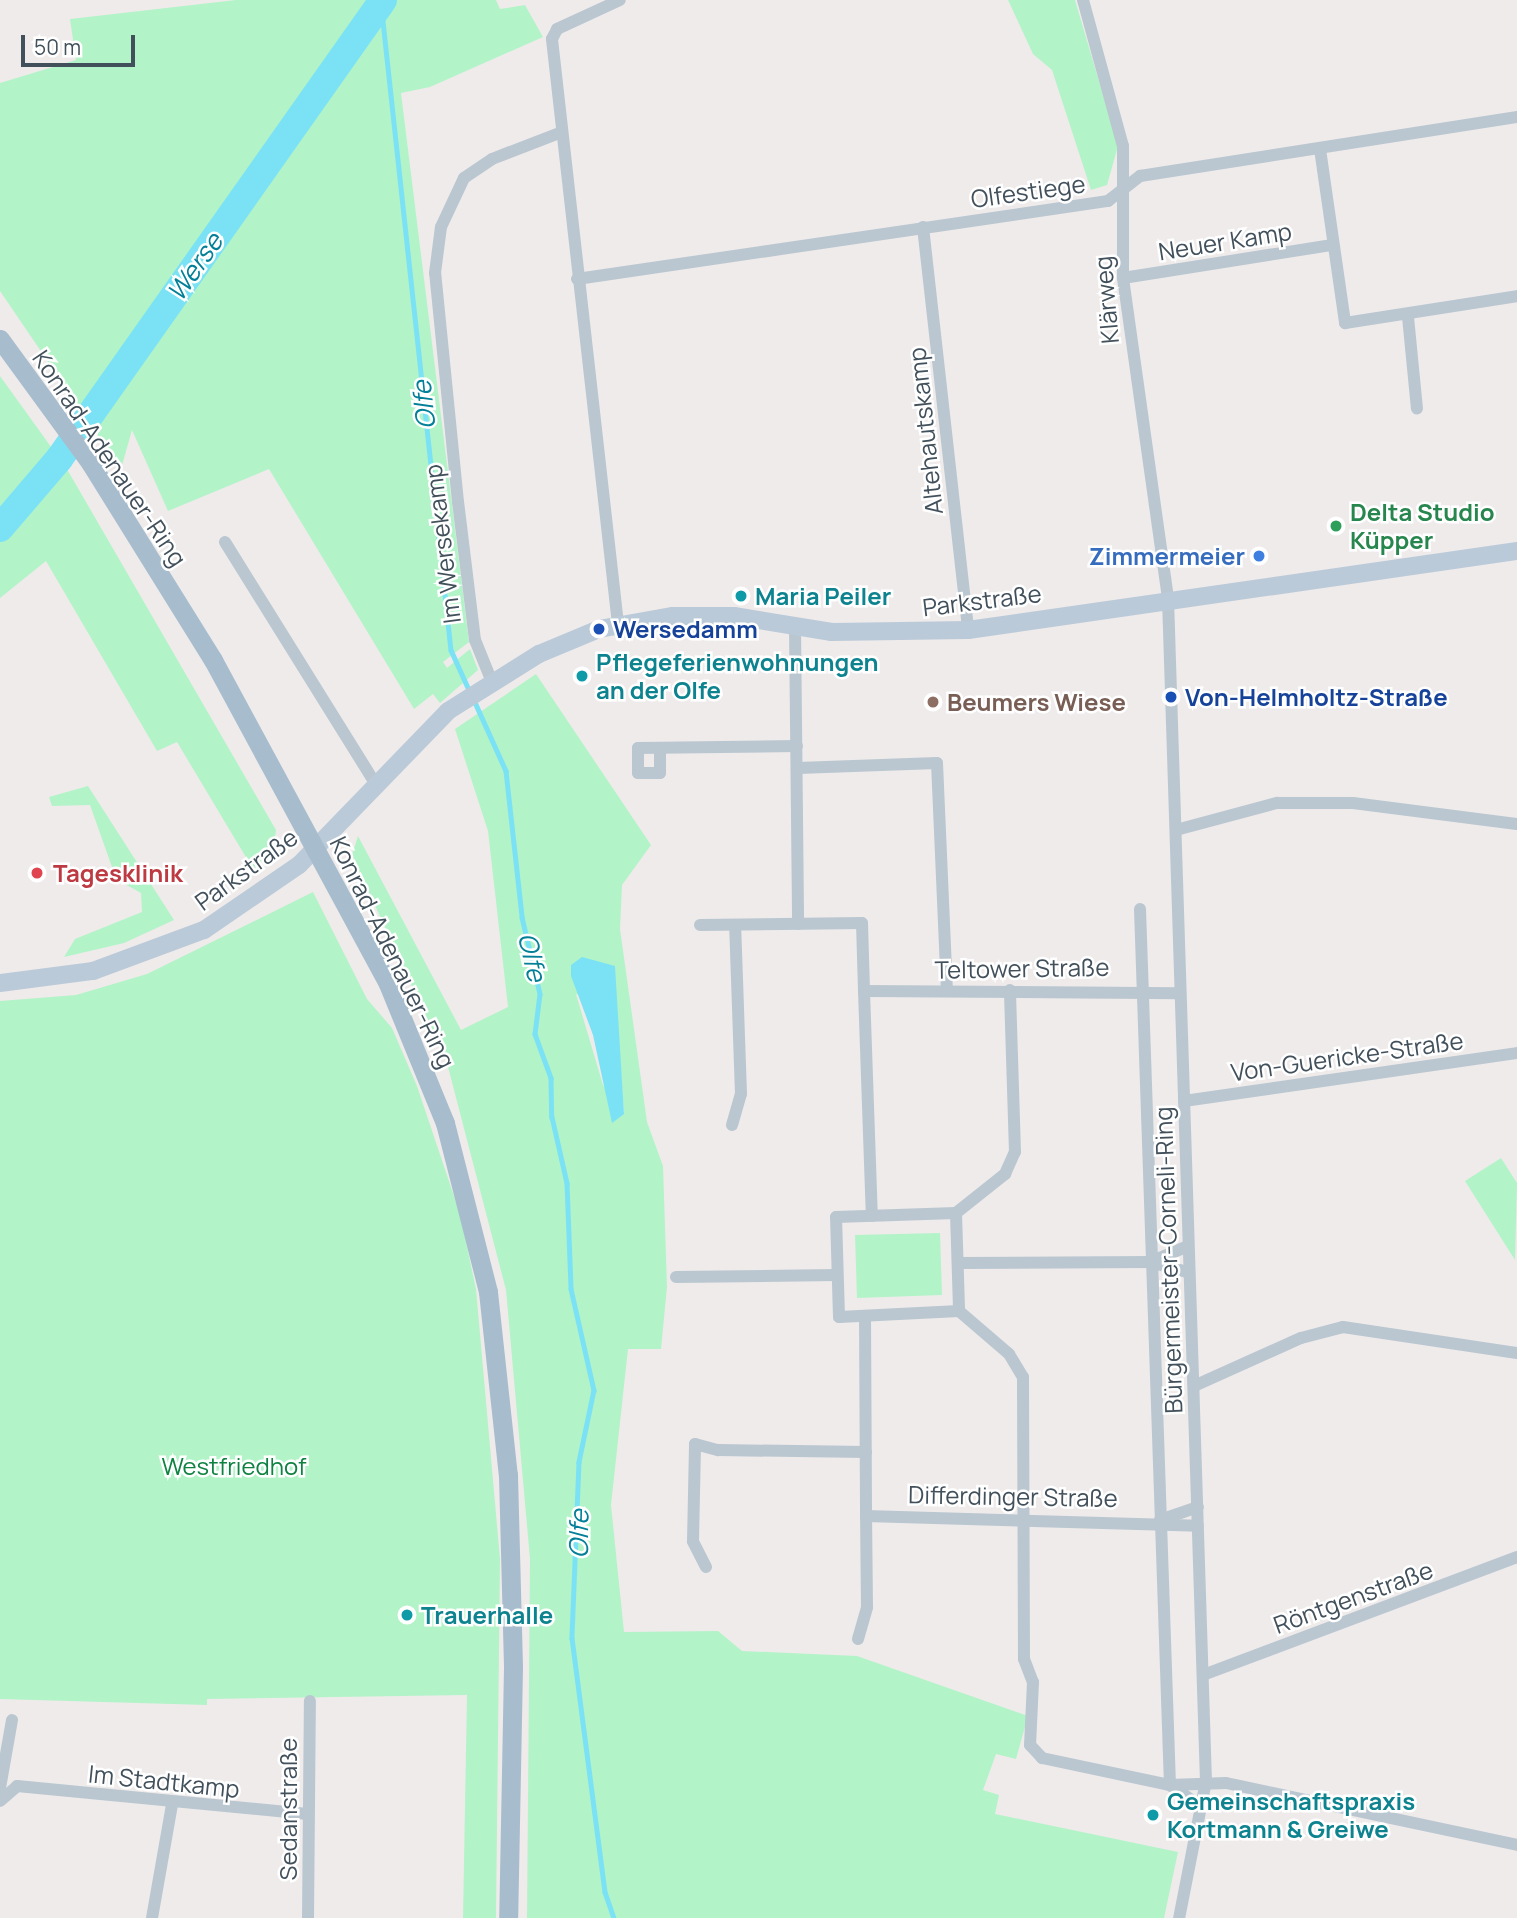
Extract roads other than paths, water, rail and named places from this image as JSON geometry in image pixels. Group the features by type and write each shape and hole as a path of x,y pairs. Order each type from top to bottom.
{"main road":[{"name":"Konrad-Adenauer-Ring","path":"0,340 91,464 213,660 316,848 422,1057 461,1180 488,1292 512,1561 508,1918"}],"street":[{"path":"618,624 552,39 557,29 620,0"},
{"name":"Klärweg","path":"1083,0 1123,146 1123,278 1168,599"},
{"name":"Olfestiege","path":"577,279 1108,201 1140,176 1517,117"},
{"name":"Im Wersekamp","path":"478,691 475,640 435,273 440,227 464,178 492,159 562,132"},
{"path":"1320,149 1345,323 1408,317 1431,306 1517,296"},
{"name":"Altehautskamp","path":"923,228 968,630"},
{"name":"Neuer Kamp","path":"1123,278 1332,245"},
{"path":"1408,317 1417,409"},
{"path":"225,542 375,783"},
{"name":"Parkstraße","path":"0,983 93,971 204,930 316,848 375,783 478,691 548,650 618,624 734,616 795,626 900,634 968,630 1168,599 1517,551"},
{"name":"Bürgermeister-Corneli-Ring","path":"1168,599 1206,1781 1179,1918"},
{"path":"795,626 798,924"},
{"path":"660,748 797,746"},
{"path":"797,768 937,763 947,990"},
{"path":"1176,830 1277,803 1353,803 1517,824"},
{"name":"Bürgermeister-Corneli-Ring","path":"1140,909 1170,1785"},
{"path":"700,925 862,923 872,1216"},
{"path":"732,1125 741,1094 736,925"},
{"name":"Teltower Straße","path":"864,991 1141,988 1180,993"},
{"path":"1010,990 1016,1152 1005,1174 956,1213 836,1217 837,1275 839,1317 959,1311 1009,1354 1023,1377 1031,1745 1042,1758 1170,1785 1206,1781 1517,1845"},
{"name":"Von-Guericke-Straße","path":"1184,1101 1517,1053"},
{"path":"956,1213 959,1311"},
{"path":"1150,1262 1188,1246"},
{"path":"958,1262 1150,1262 1188,1272"},
{"path":"676,1277 837,1275"},
{"path":"858,1639 867,1607 865,1316"},
{"path":"1195,1386 1301,1338 1343,1327 1517,1353"},
{"path":"706,1567 693,1541 695,1444 718,1450 866,1452"},
{"name":"Differdinger Straße","path":"1160,1520 1198,1507"},
{"name":"Differdinger Straße","path":"866,1516 1025,1516 1160,1520 1198,1525"},
{"name":"Röntgenstraße","path":"1203,1675 1517,1558"},
{"name":"Sedanstraße","path":"308,1918 310,1701"},
{"path":"0,1788 12,1720"},
{"path":"1170,1785 1202,1807"},
{"name":"Im Stadtkamp","path":"0,1801 17,1786 172,1805 308,1814"},
{"path":"152,1918 172,1805"}],"water":[{"path":"373,0 395,0 360,37 370,6"},
{"path":"582,957 615,966 624,1114 612,1123 593,1035 571,976 571,965"}],"waterway":[{"name":"Werse","path":"0,528 59,459 383,0"},
{"name":"Olfe","path":"382,12 451,650 470,692"},
{"name":"Olfe","path":"474,700 506,771 522,917 540,994 535,1034 551,1078 552,1117 567,1183 571,1289 594,1390 579,1462 572,1638 605,1892 614,1918"}],"place":[{"name":"Delta Studio Küpper","path":"1336,526"},
{"name":"Zimmermeier","path":"1259,556"},
{"name":"Maria Peiler","path":"741,596"},
{"name":"Wersedamm","path":"599,629"},
{"name":"Pflegeferienwohnungen an der Olfe","path":"582,676"},
{"name":"Von-Helmholtz-Straße","path":"1171,697"},
{"name":"Beumers Wiese","path":"933,702"},
{"name":"Tagesklinik","path":"37,873"},
{"name":"Trauerhalle","path":"407,1615"},
{"name":"Gemeinschaftspraxis Kortmann & Greiwe","path":"1153,1815"}],"park label":[{"name":"Westfriedhof","path":"234,1466"}]}
